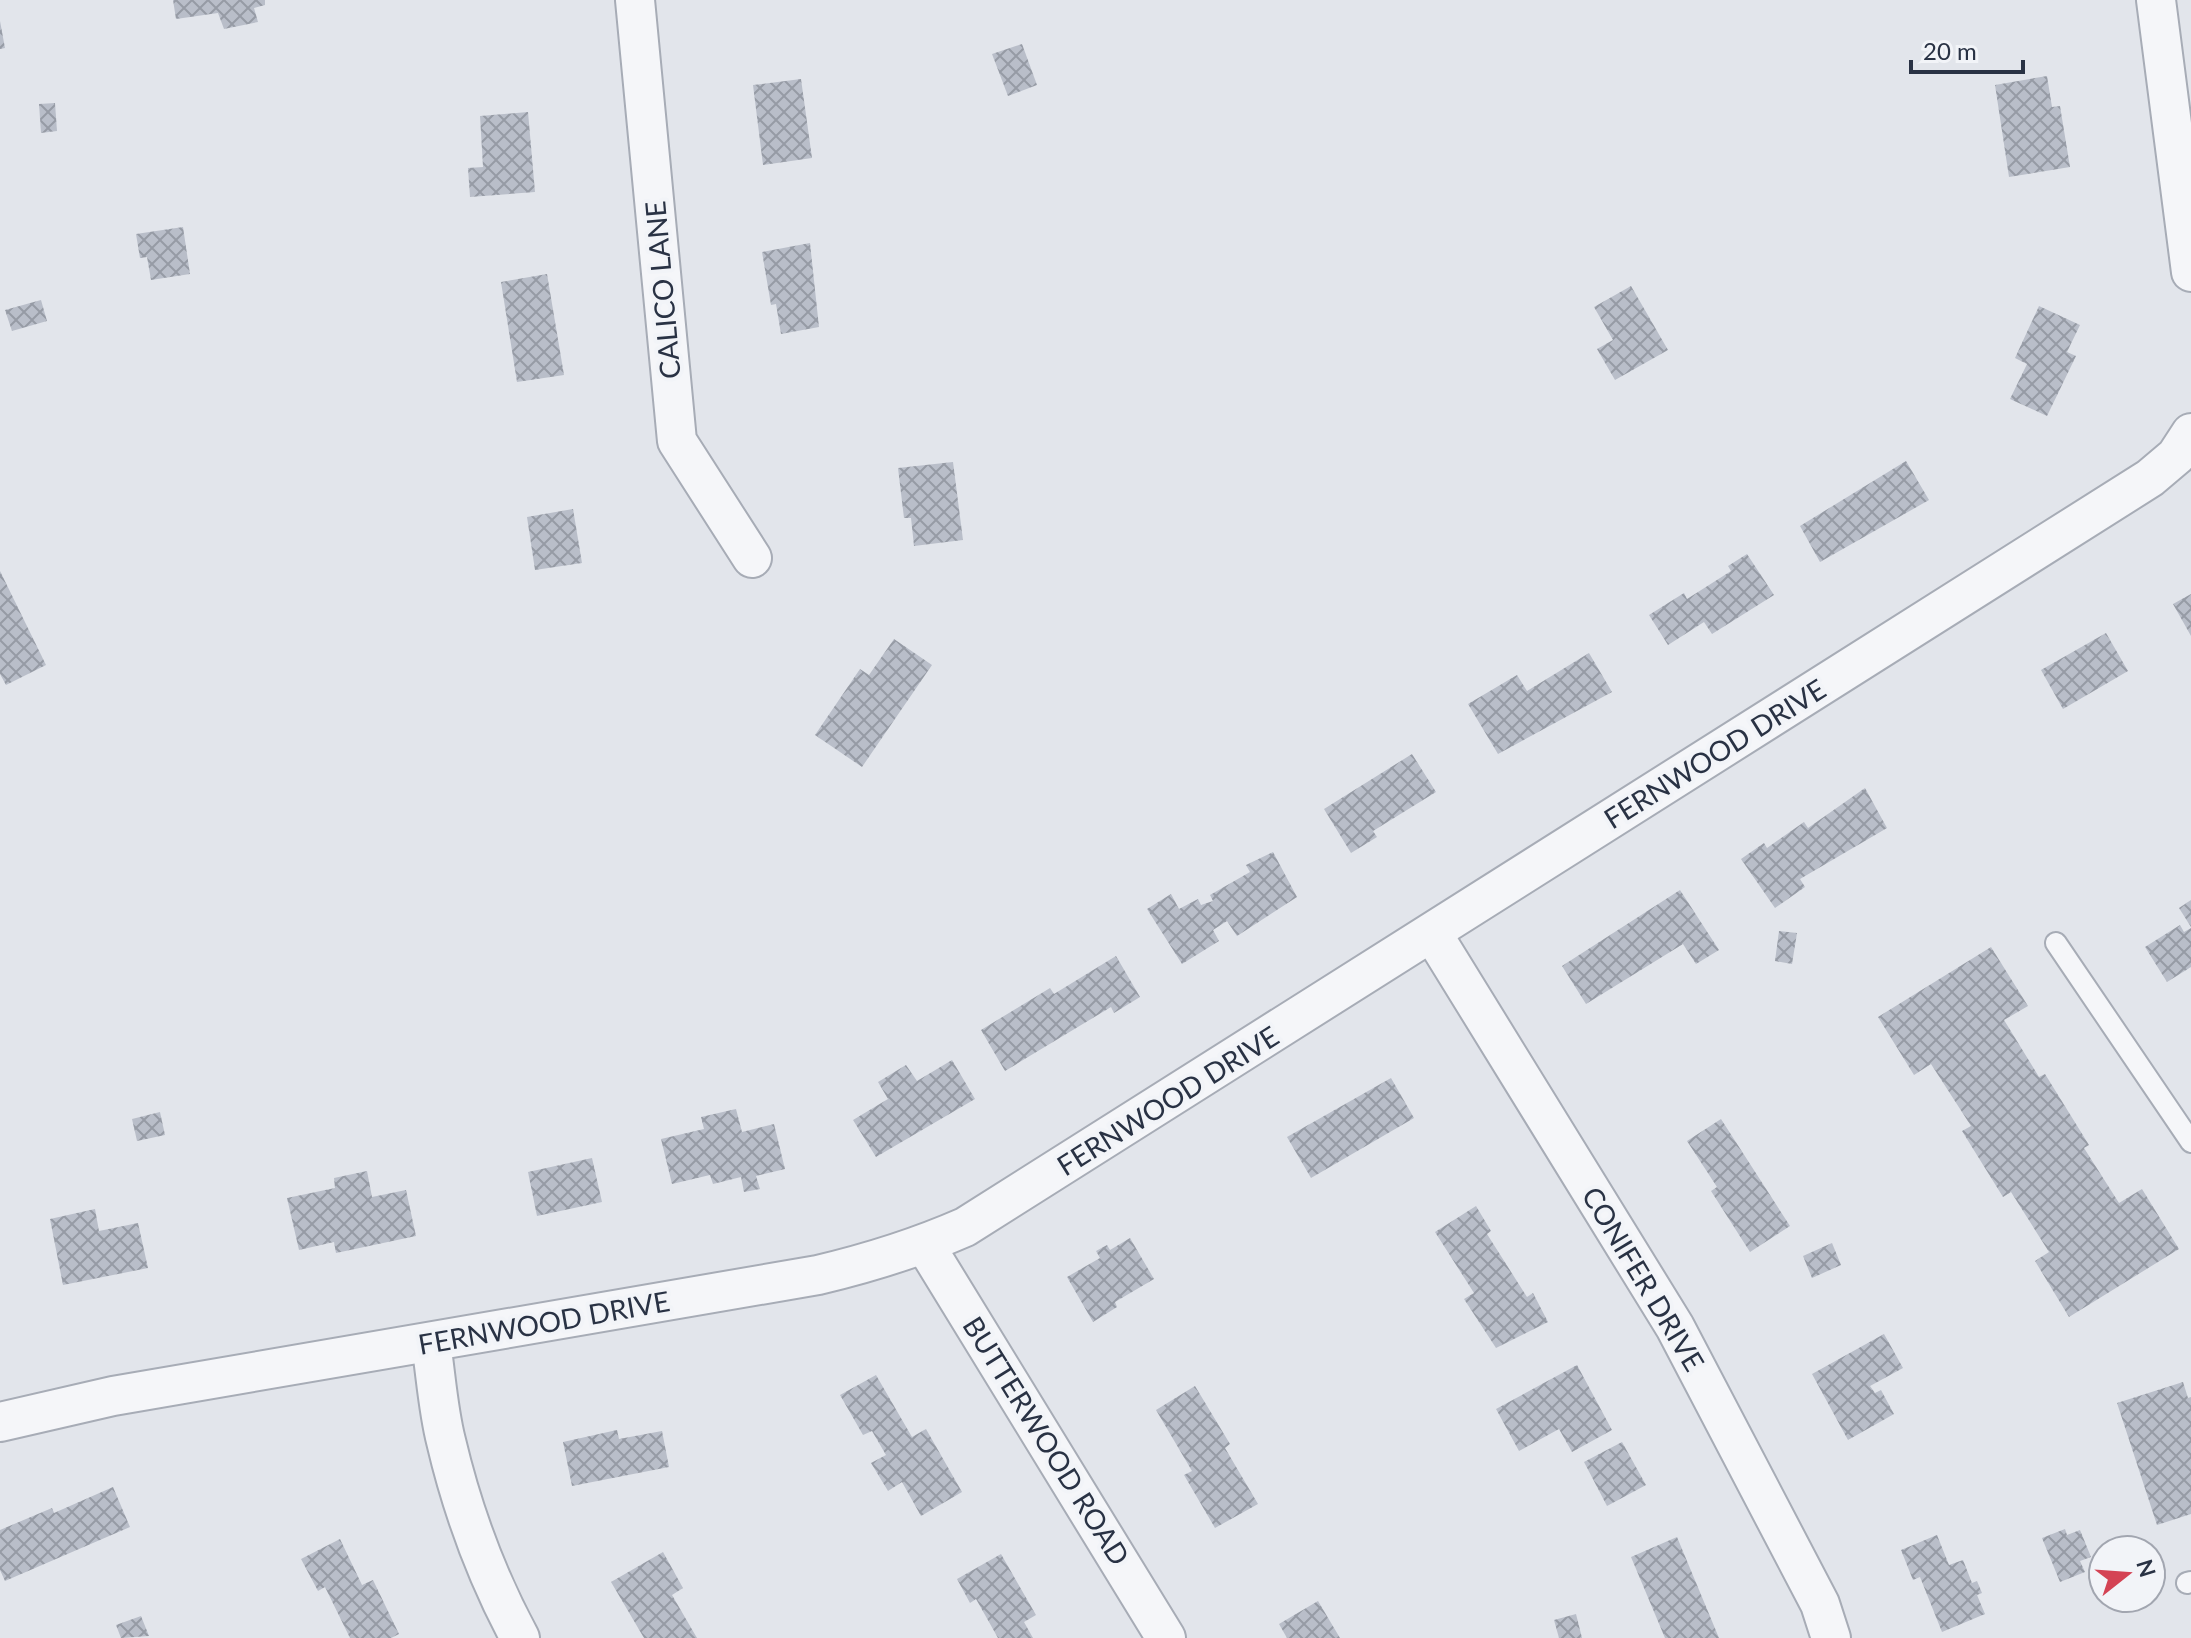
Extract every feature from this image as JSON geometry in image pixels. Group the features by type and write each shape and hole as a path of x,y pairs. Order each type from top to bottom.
{"street":[{"name":"CALICO LANE","path":"635,0 677,441 752,558"},
{"path":"2156,0 2181,109 2191,272"},
{"name":"FERNWOOD DRIVE","path":"0,1422 113,1396 818,1275 925,1245 999,1207 2150,478 2176,456 2191,433"},
{"name":"CONIFER DRIVE","path":"1432,933 1675,1327 1820,1604 1831,1638"},
{"name":"BUTTERWOOD ROAD","path":"925,1245 1166,1638"},
{"path":"431,1343 445,1440 470,1521 501,1603 520,1638"}],"lane":[{"path":"2056,943 2191,1142"}],"building":[{"path":"173,0 265,0 265,5 254,8 258,22 224,29 218,13 176,19"},
{"path":"0,21 5,48 0,49"},
{"path":"1022,44 1037,85 1008,96 992,54"},
{"path":"2047,76 2052,107 2060,106 2070,167 2009,177 1995,85"},
{"path":"801,79 812,158 763,165 753,85"},
{"path":"55,103 57,131 41,133 39,104"},
{"path":"528,112 535,192 470,197 468,168 483,167 480,116"},
{"path":"183,227 190,274 151,280 147,257 140,258 136,234"},
{"path":"810,243 819,327 781,334 776,304 771,305 762,252"},
{"path":"547,274 564,375 517,382 501,282"},
{"path":"1631,286 1668,350 1615,380 1597,349 1613,340 1594,307"},
{"path":"41,300 47,321 12,331 5,310"},
{"path":"2039,306 2080,325 2067,352 2076,356 2047,416 2010,399 2027,364 2015,358"},
{"path":"1906,461 1929,500 1820,562 1800,526"},
{"path":"953,462 963,540 914,546 911,518 904,518 898,468"},
{"path":"573,509 582,563 535,570 527,517"},
{"path":"1747,554 1774,595 1712,634 1704,622 1668,645 1649,615 1684,593 1687,599 1731,571 1728,566"},
{"path":"0,571 46,665 6,685 0,674"},
{"path":"2191,594 2191,636 2173,604"},
{"path":"2106,633 2128,671 2063,709 2041,670"},
{"path":"894,639 932,665 862,767 815,735 860,669 869,675"},
{"path":"1589,653 1612,692 1498,754 1468,704 1517,675 1527,691"},
{"path":"1412,754 1436,792 1373,831 1377,837 1351,853 1324,809"},
{"path":"1865,788 1887,828 1800,879 1805,887 1775,908 1741,859 1764,843 1767,848 1804,822 1808,828"},
{"path":"1273,852 1297,897 1237,936 1227,921 1213,930 1219,941 1182,964 1147,909 1171,894 1179,909 1198,899 1201,905 1213,901 1210,895 1250,872 1246,865"},
{"path":"1680,890 1719,950 1696,964 1683,944 1586,1004 1562,966"},
{"path":"2191,900 2191,927 2179,908"},
{"path":"2180,925 2184,932 2191,928 2191,967 2167,982 2145,947"},
{"path":"1779,931 1797,933 1792,964 1775,961"},
{"path":"1991,947 2028,1006 2004,1020 2039,1077 2045,1074 2089,1145 2084,1148 2119,1203 2142,1189 2179,1249 2069,1317 2035,1261 2049,1252 2011,1192 2003,1197 1962,1131 1971,1126 1931,1064 1914,1075 1878,1017"},
{"path":"1116,956 1140,997 1114,1013 1111,1007 1005,1071 981,1030 1050,988 1054,994"},
{"path":"952,1060 975,1099 876,1157 853,1120 888,1099 878,1082 906,1065 917,1081"},
{"path":"1391,1078 1414,1118 1311,1178 1287,1137"},
{"path":"736,1109 742,1132 774,1124 785,1169 756,1176 760,1189 744,1192 741,1177 713,1184 710,1175 672,1184 661,1139 704,1129 701,1117"},
{"path":"160,1112 165,1135 137,1141 132,1119"},
{"path":"1721,1119 1790,1226 1750,1252 1711,1191 1717,1187 1687,1141"},
{"path":"592,1158 602,1202 537,1216 528,1172"},
{"path":"367,1171 372,1197 406,1190 416,1236 336,1253 334,1242 299,1250 287,1198 335,1188 334,1178"},
{"path":"1476,1206 1491,1231 1487,1234 1527,1297 1533,1293 1548,1322 1496,1348 1464,1299 1474,1293 1435,1232"},
{"path":"95,1209 99,1231 138,1223 148,1268 63,1285 50,1219"},
{"path":"1130,1238 1154,1279 1115,1302 1117,1307 1093,1322 1067,1277 1100,1258 1096,1251 1107,1245 1110,1250"},
{"path":"1832,1243 1841,1265 1812,1278 1803,1256"},
{"path":"1884,1334 1903,1368 1870,1386 1875,1393 1881,1390 1894,1414 1848,1440 1812,1374"},
{"path":"1577,1365 1612,1430 1572,1452 1559,1429 1519,1451 1496,1409"},
{"path":"876,1375 912,1437 926,1429 962,1492 921,1516 902,1482 888,1491 871,1463 886,1455 872,1431 863,1435 840,1395"},
{"path":"2183,1382 2188,1398 2191,1397 2191,1514 2157,1525 2117,1403"},
{"path":"1195,1386 1230,1444 1225,1448 1258,1504 1215,1528 1184,1475 1192,1471 1156,1410"},
{"path":"617,1430 619,1439 662,1431 669,1467 572,1486 563,1442"},
{"path":"1622,1442 1646,1485 1607,1506 1584,1462"},
{"path":"113,1487 130,1527 5,1581 0,1570 0,1530 52,1508 54,1513"},
{"path":"2065,1529 2067,1535 2080,1530 2087,1547 2087,1558 2080,1561 2085,1572 2060,1582 2042,1538"},
{"path":"1937,1535 1949,1565 1963,1560 1972,1583 1977,1581 1982,1593 1977,1595 1985,1614 1942,1632 1920,1577 1913,1580 1901,1550"},
{"path":"1677,1537 1719,1638 1665,1638 1631,1557"},
{"path":"340,1539 362,1585 373,1580 399,1634 391,1638 350,1638 325,1587 318,1591 301,1559"},
{"path":"663,1552 683,1588 672,1595 697,1638 644,1638 611,1582"},
{"path":"1001,1554 1036,1615 1024,1622 1033,1638 998,1638 976,1599 970,1603 957,1579"},
{"path":"1318,1601 1340,1638 1287,1638 1279,1624"},
{"path":"1576,1614 1582,1638 1559,1638 1554,1620"},
{"path":"141,1616 149,1636 121,1638 116,1625"}]}
